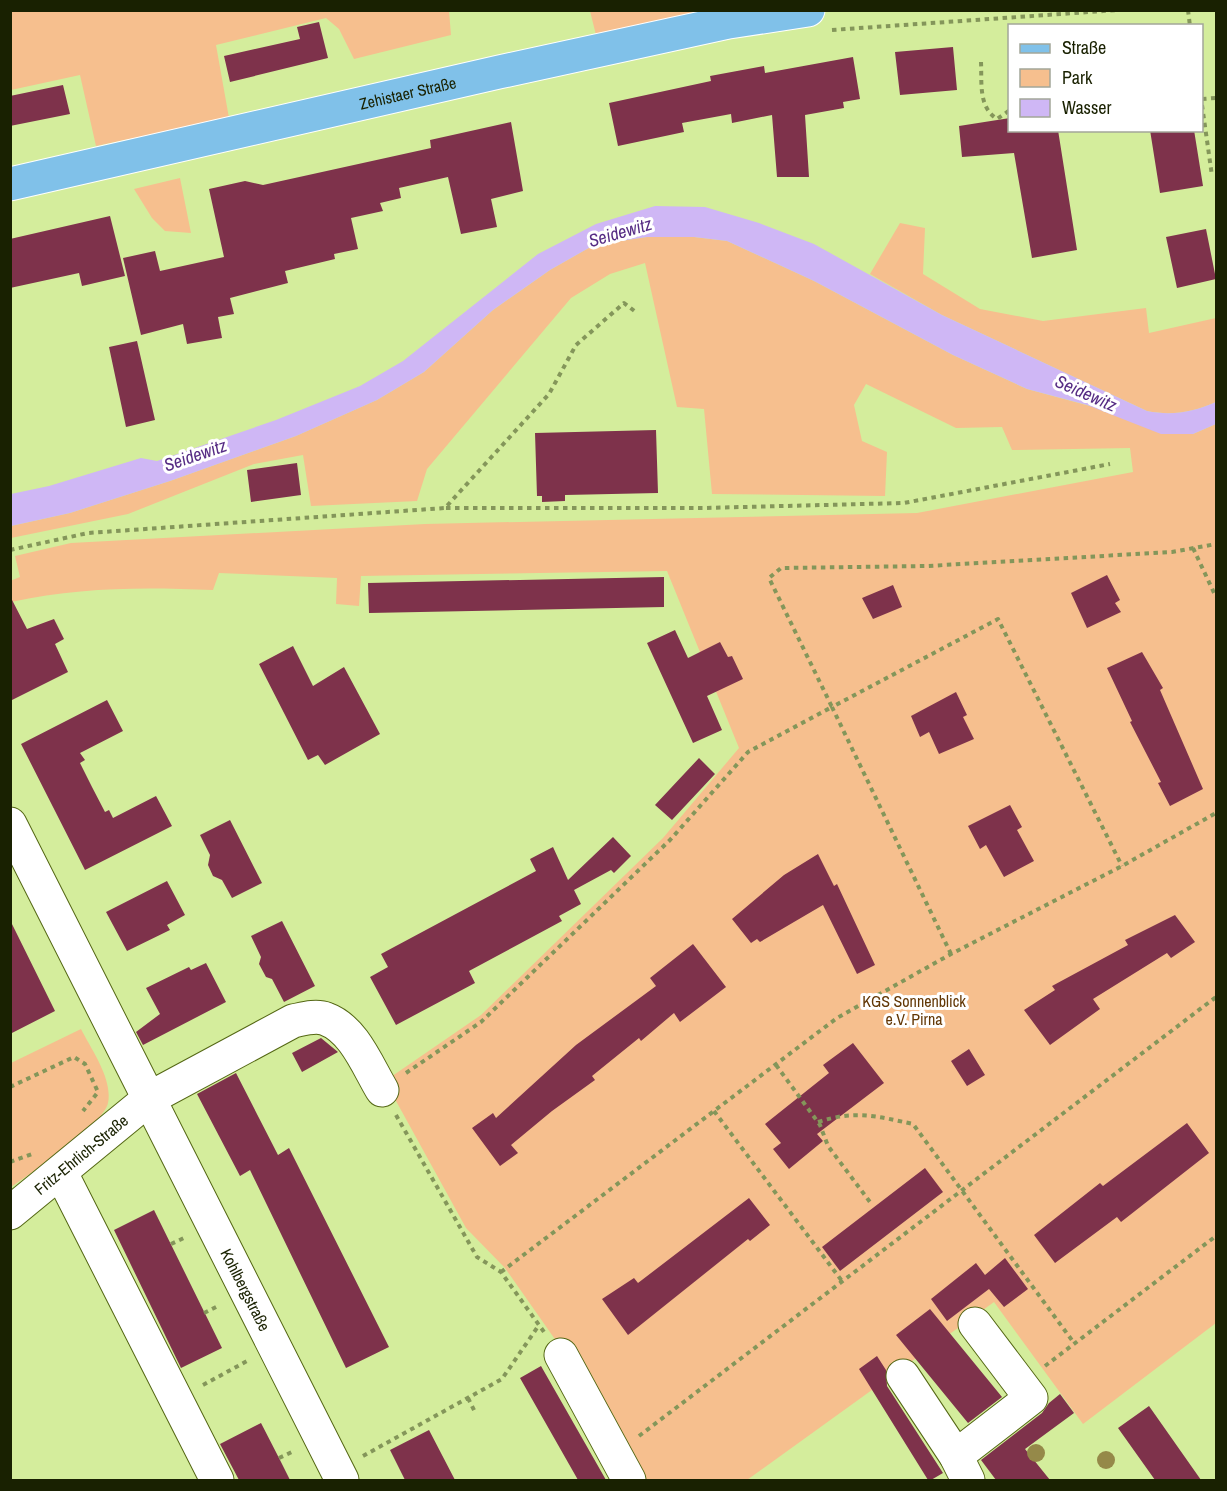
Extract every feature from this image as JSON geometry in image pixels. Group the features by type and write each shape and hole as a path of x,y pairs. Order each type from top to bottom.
{"main road":[{"name":"Zehistaer Straße","path":"10,184 511,69 729,22 807,10"}],"street":[{"name":"Kohlbergstraße","path":"10,824 150,1098 349,1470"},
{"path":"150,1098 293,1021 311,1018 326,1019 350,1036 382,1090"},
{"name":"Fritz-Ehrlich-Straße","path":"10,1213 50,1162 150,1098"},
{"path":"50,1162 217,1480"},
{"path":"903,1376 962,1468 1031,1398 975,1324"},
{"path":"561,1355 622,1467"}],"path":[{"path":"981,62 983,103 990,115 997,120 1008,112"},
{"path":"1203,112 1212,176"},
{"path":"445,508 549,394 576,345 624,303 636,313"},
{"path":"10,550 88,533 445,508 703,508 904,503 1110,464"},
{"path":"951,954 769,578 781,568 927,566 1172,552 1216,544"},
{"path":"1193,548 1216,597"},
{"path":"561,1355 501,1272 477,1257 382,1090 482,1022 670,840 747,752 998,619 1122,866"},
{"path":"501,1272 837,1018 951,954 1122,866 1216,813"},
{"path":"622,1467 842,1281 1216,997"},
{"path":"10,1087 74,1057 87,1064 98,1092 81,1113"},
{"path":"776,1065 818,1122 828,1146 870,1202"},
{"path":"714,1111 842,1281"},
{"path":"818,1122 837,1115 864,1113 913,1124 1074,1343"},
{"path":"10,1162 50,1162"},
{"path":"1021,1385 1216,1236"},
{"path":"204,1313 229,1300"},
{"path":"349,1470 502,1379 539,1325"},
{"path":"176,1399 256,1357"},
{"path":"468,1398 476,1414"},
{"path":"279,1458 302,1446"}],"green space":[{"path":"10,11 449,11 451,35 354,59 339,29 326,18 216,45 229,118 96,146 80,75 11,90"},
{"path":"590,11 734,11 597,39"},
{"path":"180,178 191,233 165,231 152,218 134,189"},
{"path":"900,223 925,228 923,274 980,309 1043,321 1146,308 1149,333 1216,318 1216,402 1182,412 1147,411 942,315 870,274"},
{"name":"KGS Sonnenblick e.V. Pirna","path":"647,237 694,237 727,241 814,281 953,355 1027,389 1193,434 1216,424 1216,1323 1083,1424 994,1302 747,1480 638,1480 566,1355 505,1268 466,1228 385,1081 481,1015 663,838 739,748 667,571 361,576 359,606 336,604 337,578 219,573 213,590 111,589 62,593 11,602 10,581 20,577 15,556 71,543 425,524 917,513 1133,472 1130,448 1012,450 1002,427 956,428 866,384 854,405 862,441 887,452 885,496 712,494 704,409 677,407 645,263 610,274 571,298 427,469 417,501 311,506 303,455 254,464 128,514 11,538 11,526 70,513 170,481 296,436 377,400 424,372 493,310 550,270 594,245"},
{"path":"81,1029 104,1074 109,1094 108,1103 94,1123 81,1135 11,1187 11,1063"}],"water":[{"name":"Seidewitz","path":"655,206 705,207 759,223 814,244 942,315 1147,411 1182,412 1216,402 1216,424 1193,434 1161,434 1087,405 1027,389 953,355 814,281 727,241 694,237 647,237 594,245 550,270 493,310 424,372 377,400 296,436 170,481 70,513 11,526 11,494 49,486 141,458 157,461 276,420 360,386 403,361 538,254 596,224"}],"building":[{"path":"319,22 328,58 230,82 224,56 300,39 297,27"},
{"path":"953,47 957,90 900,95 895,52"},
{"path":"853,57 860,99 843,102 844,108 805,115 809,177 777,177 772,115 732,123 731,114 682,123 684,132 618,146 609,103 711,81 710,76 764,66 765,73"},
{"path":"63,85 70,114 10,126 10,96"},
{"path":"1008,118 1008,132 1058,132 1077,250 1032,258 1014,153 962,157 959,126"},
{"path":"511,122 523,191 491,199 497,227 461,234 448,177 399,188 401,198 380,203 383,211 351,218 358,249 334,254 335,259 285,271 288,283 230,298 234,314 218,317 222,338 187,344 183,324 141,335 123,258 155,251 160,271 224,257 209,189 245,181 263,185 431,148 430,140"},
{"path":"1150,132 1194,132 1203,186 1160,193"},
{"path":"110,216 125,276 82,286 79,273 10,288 10,239"},
{"path":"1206,229 1216,279 1177,288 1166,237"},
{"path":"137,341 155,420 126,427 109,347"},
{"path":"656,430 658,493 565,495 565,501 542,502 542,496 537,496 535,433"},
{"path":"297,463 301,495 251,502 247,470"},
{"path":"1107,575 1120,600 1115,603 1121,612 1087,628 1071,593"},
{"path":"664,577 664,607 369,613 368,583"},
{"path":"893,585 902,607 873,619 862,598"},
{"path":"10,596 27,629 54,619 64,639 55,644 68,672 10,701"},
{"path":"675,630 688,658 720,642 728,657 732,656 743,679 707,696 722,730 693,743 647,643"},
{"path":"293,646 313,686 344,667 380,734 325,765 318,755 308,760 259,664"},
{"path":"1142,652 1163,688 1160,690 1203,789 1170,806 1107,668"},
{"path":"956,692 967,715 963,717 974,739 939,754 929,732 920,737 911,716"},
{"path":"107,700 123,731 80,753 85,760 80,763 92,787 105,812 109,810 113,818 156,796 172,826 85,870 21,744"},
{"path":"699,758 715,774 672,820 655,805"},
{"path":"1010,805 1022,827 1017,830 1034,861 1004,877 986,845 980,849 968,826"},
{"path":"230,820 262,883 232,898 222,880 213,876 208,865 210,855 200,835"},
{"path":"613,837 631,856 614,873 611,870 574,890 581,904 559,916 562,921 469,971 475,983 396,1025 370,977 388,967 381,954 536,871 530,859 553,847 568,880"},
{"path":"818,854 834,886 837,884 875,965 857,974 823,905 760,942 757,939 751,943 732,919 784,875"},
{"path":"167,881 185,915 167,925 170,930 127,951 106,912"},
{"path":"1175,915 1195,942 1171,958 1167,953 1093,999 1100,1009 1050,1045 1024,1010 1055,990 1052,986 1128,945 1125,940"},
{"path":"10,920 55,1011 10,1034"},
{"path":"282,921 315,986 284,1002 272,979 266,977 259,964 261,957 251,936"},
{"path":"693,944 726,987 680,1022 674,1013 641,1041 639,1038 592,1076 595,1080 511,1145 518,1153 500,1166 472,1128 493,1113 496,1118 576,1045 656,986 650,978"},
{"path":"206,963 226,1002 143,1045 136,1032 160,1014 146,988 189,967 191,970"},
{"path":"321,1038 338,1052 302,1072 292,1053"},
{"path":"853,1043 884,1083 817,1134 823,1141 789,1169 773,1149 781,1143 765,1124 829,1073 823,1065"},
{"path":"969,1049 985,1075 967,1086 951,1061"},
{"path":"236,1073 278,1155 289,1148 389,1347 346,1368 250,1170 240,1176 197,1094"},
{"path":"1187,1123 1209,1153 1121,1222 1117,1217 1055,1263 1034,1235 1100,1183 1103,1186"},
{"path":"925,1168 943,1192 840,1271 822,1247"},
{"path":"749,1198 770,1225 750,1241 748,1239 628,1335 602,1299 634,1278 638,1283"},
{"path":"154,1210 222,1348 181,1368 114,1230"},
{"path":"1005,1258 1028,1289 1004,1307 989,1289 947,1321 931,1299 976,1263 985,1275"},
{"path":"930,1309 1002,1397 968,1423 896,1335"},
{"path":"877,1356 886,1370 887,1386 943,1473 931,1480 928,1480 859,1369"},
{"path":"541,1366 606,1480 578,1480 520,1378"},
{"path":"1060,1394 1074,1413 1025,1449 1050,1480 996,1480 981,1460 1042,1413"},
{"path":"1149,1406 1201,1480 1155,1480 1118,1428"},
{"path":"261,1423 290,1480 239,1480 220,1444"},
{"path":"429,1430 455,1480 405,1480 390,1450"}]}
